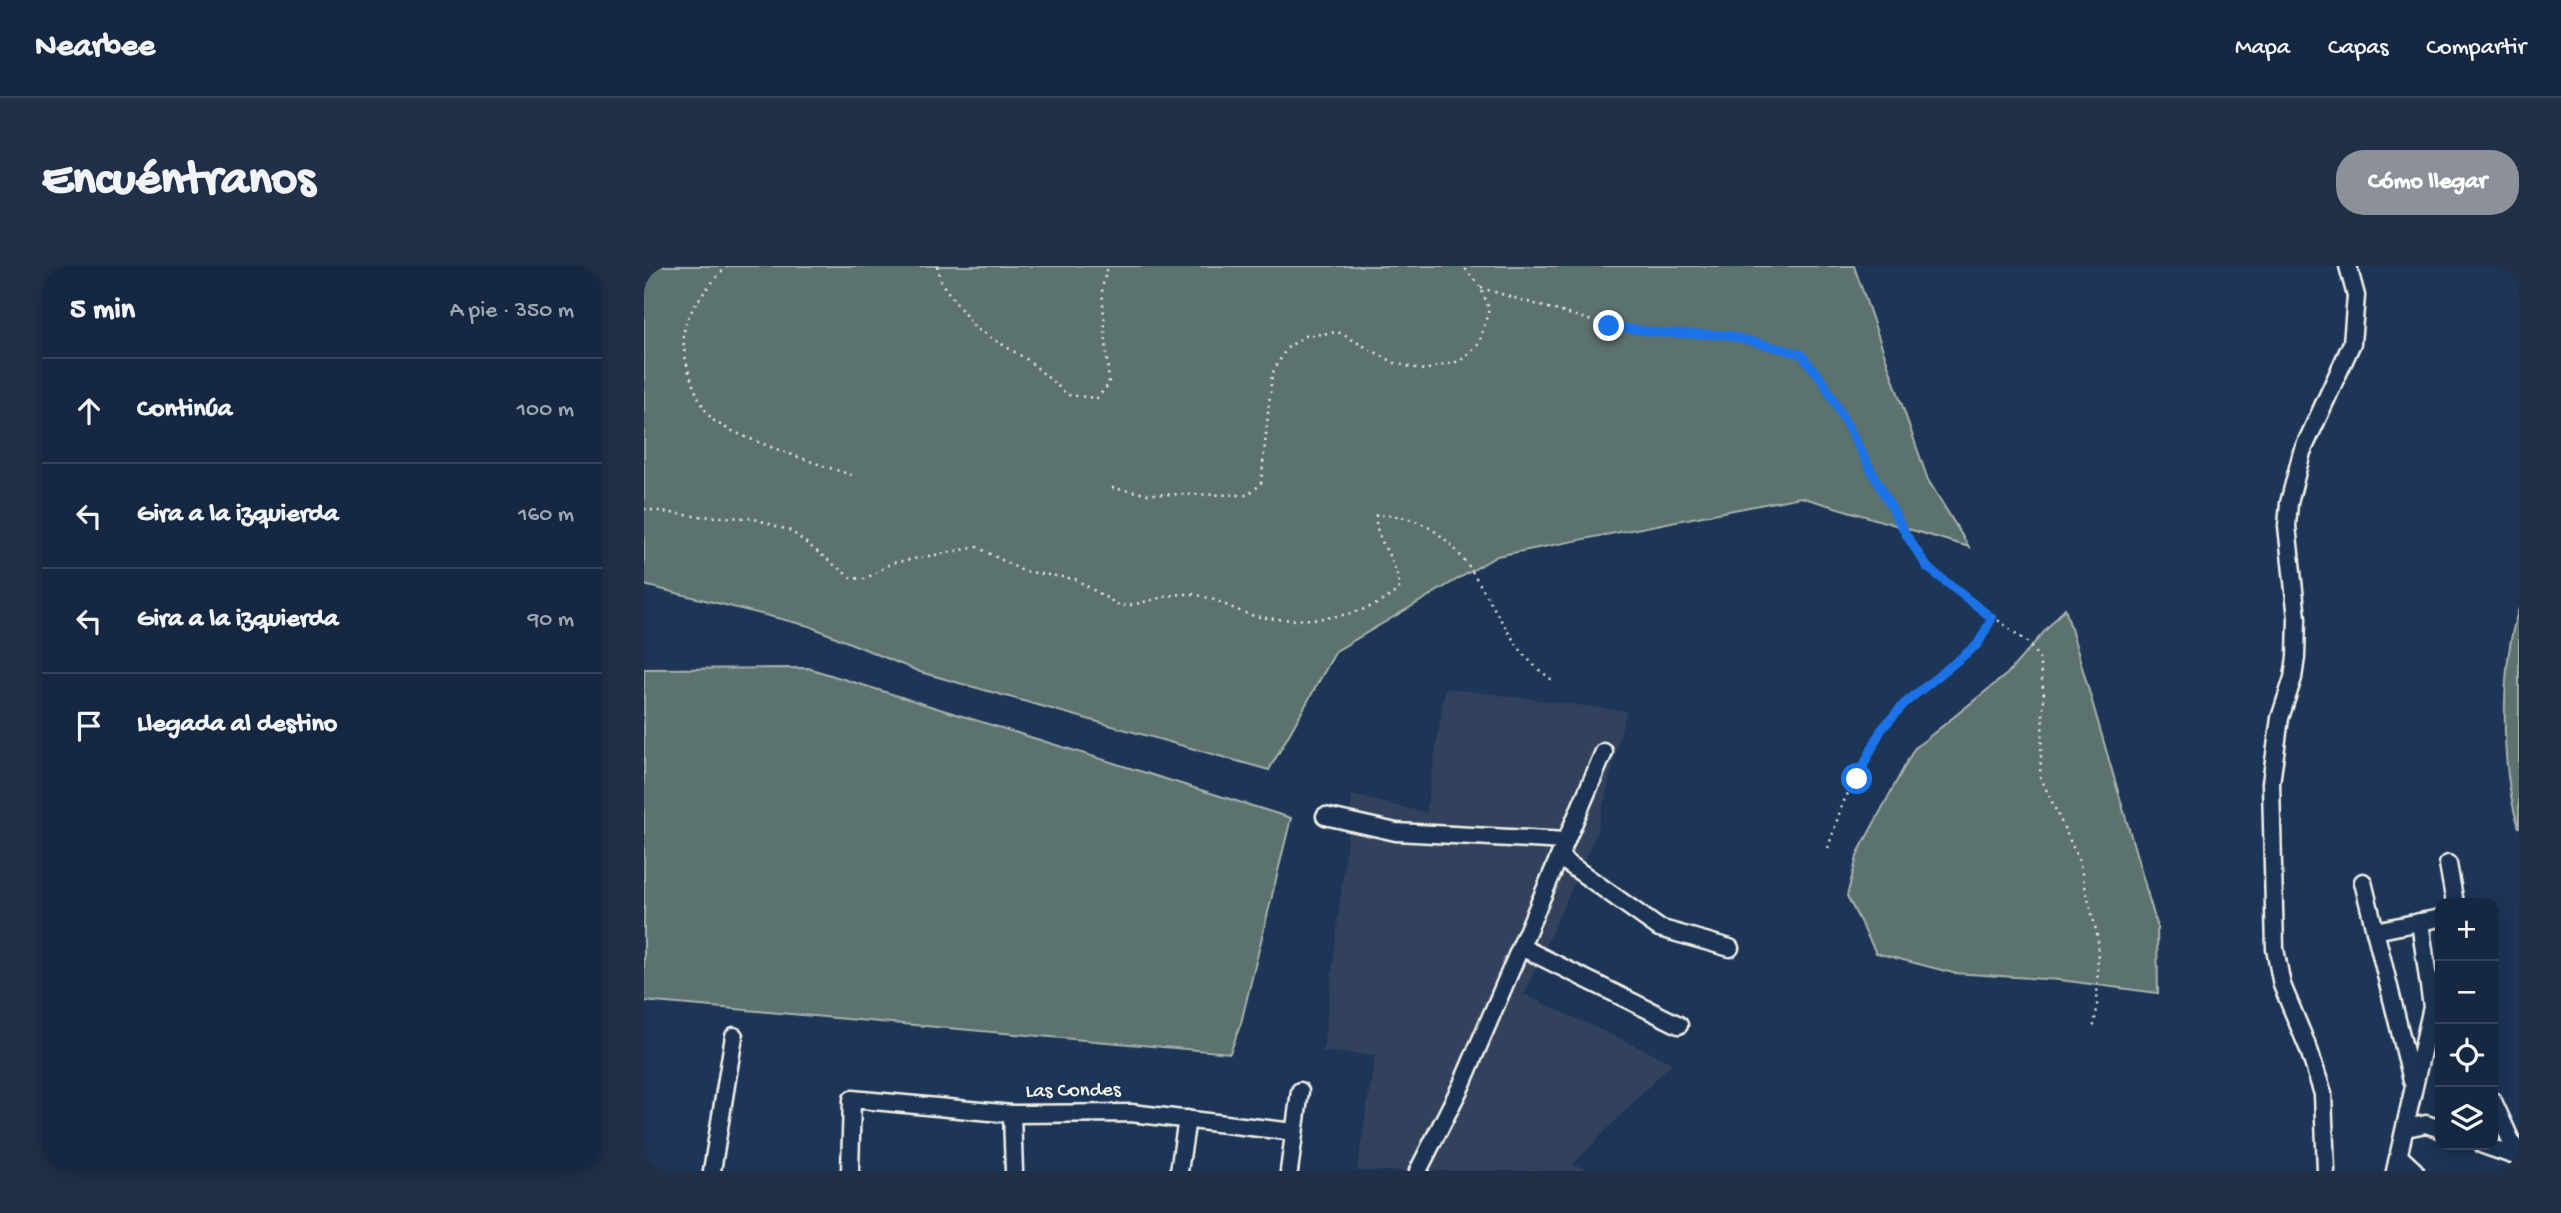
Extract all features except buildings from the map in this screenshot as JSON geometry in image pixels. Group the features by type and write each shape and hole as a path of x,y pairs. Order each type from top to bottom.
{"street":[{"path":"2326,1171 2323,1094 2309,1050 2282,985 2275,949 2271,783 2280,718 2293,678 2296,657 2297,618 2287,526 2289,503 2302,452 2353,343 2356,296 2348,266"},
{"path":"1418,1171 1457,1096 1604,752"},
{"path":"1325,816 1396,832 1562,849 1660,929 1730,948"},
{"path":"2448,864 2454,898"},
{"path":"2363,882 2413,1084"},
{"path":"2375,931 2435,919"},
{"path":"2415,1171 2397,1163 2432,1007 2420,922"},
{"path":"1521,947 1679,1025"},
{"path":"712,1171 734,1036"},
{"path":"1289,1171 1300,1091"},
{"name":"Las Condes","path":"850,1171 852,1098 1012,1114 1131,1113 1294,1132"},
{"path":"2498,1112 2518,1158"},
{"path":"1012,1114 1014,1171"},
{"path":"1179,1171 1187,1119"},
{"path":"2406,1128 2426,1124 2435,1127"},
{"path":"2496,1150 2518,1158"}],"path":[{"path":"727,266 714,279 686,324 685,353 692,385 713,420 814,464 852,475"},
{"path":"937,266 942,284 975,328 1028,360 1068,395 1097,398 1109,384 1102,288 1108,266"},
{"path":"1112,488 1147,494 1248,495 1261,484 1272,373 1286,349 1304,335 1338,332 1404,365 1424,370 1460,361 1479,344 1489,309 1481,288 1463,266"},
{"path":"1481,288 1609,326 1662,333 1727,335 1801,354 1823,381 1907,536 1928,568 2027,642 2039,658 2044,695 2040,776 2078,858 2098,939 2093,1030"},
{"path":"644,509 692,516 752,518 791,531 851,578 865,579 892,563 977,547 1023,571 1075,579 1120,606 1190,594 1252,615 1283,620 1356,615 1387,602 1399,588 1398,572 1375,524 1376,515 1397,514 1428,527 1450,542 1479,579 1529,660 1553,681"},
{"path":"1828,848 1842,805 1881,730 1905,703 1978,644 1992,618"}],"shaded area":[{"path":"1445,688 1626,711 1596,835 1524,994 1672,1063 1572,1165 1597,1171 1357,1171 1375,1055 1323,1052 1352,795 1426,813"}],"green space":[{"path":"644,266 1854,266 1928,480 1969,547 1801,497 1497,556 1336,651 1269,770 920,672 809,626 644,585"},
{"path":"2065,608 2157,926 2158,993 2060,980 1953,973 1876,953 1847,896 1858,853 1914,749 2007,674"},
{"path":"2519,608 2519,828 2508,777 2505,718 2508,658"},
{"path":"808,668 1291,818 1241,1023 1230,1053 644,1001 644,669"}],"route":[{"path":"1609,326 1662,333 1727,335 1763,342 1801,354 1823,381 1907,536 1928,568 1936,577 1992,618 1978,644 1894,714 1881,730 1857,779"}]}
